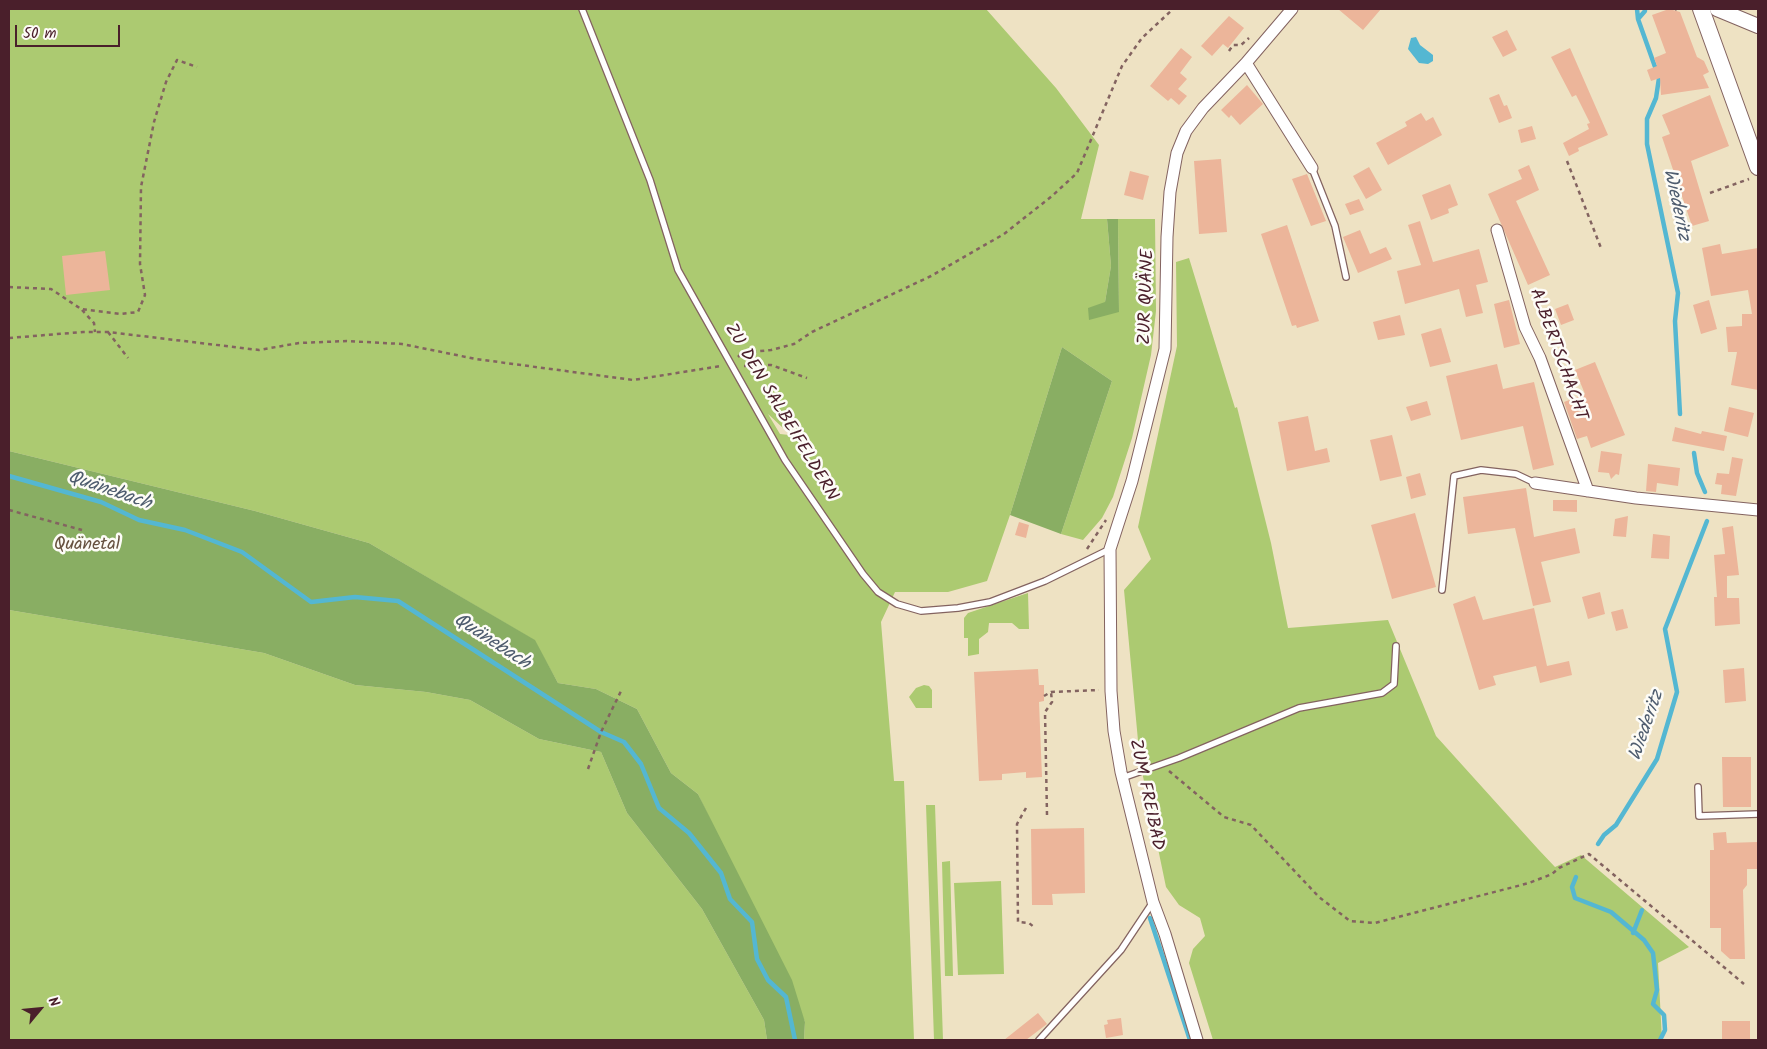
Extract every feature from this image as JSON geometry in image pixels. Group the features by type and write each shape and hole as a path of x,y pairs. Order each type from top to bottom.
{"main road":[{"path":"1701,9 1754,173"}],"street":[{"name":"ZUR QUÄNE","path":"1110,549 1132,481 1164,349 1170,192 1177,154 1186,131 1203,108 1246,63 1292,9"},
{"path":"1717,9 1758,26"},
{"path":"1246,63 1312,168"},
{"name":"ALBERTSCHACHT","path":"1497,230 1525,327 1540,358 1588,491"},
{"path":"1534,484 1654,500 1758,510"},
{"name":"ZUM FREIBAD","path":"1110,549 1111,691 1114,731 1122,778 1153,902 1198,1040"}],"lane":[{"name":"ZU DEN SALBEIFELDERN","path":"582,9 650,180 678,270 785,460 863,574 878,592 897,604 921,611 958,608 990,602 1045,581 1110,549"},
{"path":"1312,168 1335,226 1346,277"},
{"path":"1442,590 1454,476 1481,470 1516,474 1534,484"},
{"path":"1122,778 1161,765 1299,708 1382,693 1394,684 1396,646"},
{"path":"1698,787 1699,816 1758,814"},
{"path":"1040,1040 1121,950 1153,902"}],"path":[{"path":"732,366 742,353 772,350 794,344 812,332 931,276 1004,234 1052,196 1077,173 1122,66 1142,38 1173,9"},
{"path":"1229,51 1234,46 1246,42"},
{"path":"81,309 120,314 138,312 145,295 140,264 141,187 154,122 166,82 177,60 197,67"},
{"path":"1567,161 1601,248"},
{"path":"1710,193 1754,173"},
{"path":"9,286 51,289 81,309 94,323 95,332"},
{"path":"108,332 128,358"},
{"path":"9,338 108,332 259,350 299,343 338,341 402,344 476,359 633,380 717,366 771,365 807,378"},
{"path":"9,510 82,530"},
{"path":"588,769 601,732 622,689"},
{"path":"1044,696 1051,692 1098,690"},
{"path":"1047,815 1045,712 1052,702 1051,692"},
{"path":"1161,765 1224,817 1251,825 1319,897 1350,921 1376,923 1529,883 1552,874 1559,868 1589,854 1744,984"},
{"path":"1026,808 1018,824 1018,922 1029,923 1034,927"}],"green space":[{"path":"9,9 986,9 1056,88 1099,145 1081,219 1107,219 1111,266 1105,302 1119,312 1118,219 1155,219 1156,311 1151,355 1132,438 1113,497 1102,518 1083,540 1061,534 1112,381 1062,347 1010,515 987,581 948,592 895,592 881,622 894,781 904,781 914,1040 804,1040 805,1022 698,794 671,773 637,709 596,689 558,683 534,640 369,543 255,511 9,451","holes":["768,414 783,428 807,437 780,434"]},
{"path":"1107,219 1118,219 1119,312 1089,320 1088,308 1105,302 1111,266"},
{"path":"1189,258 1235,408 1237,407 1271,543 1288,628 1388,620 1436,736 1538,849 1555,867 1581,855 1689,947 1658,963 1662,1040 1213,1040 1189,963 1193,949 1205,936 1200,918 1179,905 1166,887 1140,762 1124,590 1151,559 1138,527 1177,346 1176,262"},
{"path":"1062,347 1112,381 1061,534 1010,515"},
{"name":"Quänetal","path":"9,451 255,511 369,543 535,640 558,683 596,689 637,709 671,773 698,794 792,980 805,1022 804,1040 767,1040 764,1020 702,909 627,813 601,752 539,739 470,700 426,692 355,685 264,653 9,610"},
{"path":"1028,593 1029,629 1019,629 1012,623 989,623 988,632 979,639 979,654 968,656 968,638 964,638 964,618 968,613"},
{"path":"9,610 264,653 355,685 426,692 470,700 539,739 601,752 627,813 702,909 764,1020 767,1040 9,1040"},
{"path":"924,685 929,686 932,690 932,708 916,708 909,697 916,688"},
{"path":"926,805 935,805 943,1040 934,1040"},
{"path":"950,861 953,976 945,976 942,862"},
{"path":"1001,881 1004,974 958,975 954,883"}],"water":[{"path":"1416,37 1420,45 1433,55 1433,61 1428,64 1419,63 1408,49 1411,38"}],"building":[{"path":"1338,9 1381,9 1363,30"},
{"path":"1669,9 1680,12 1697,57 1704,61 1709,72 1703,75 1709,88 1661,95 1660,78 1651,81 1647,70 1657,66 1654,58 1666,53 1652,15"},
{"path":"1229,16 1244,28 1228,48 1223,44 1212,56 1201,46"},
{"path":"1507,30 1517,50 1503,57 1492,37"},
{"path":"1181,48 1192,57 1180,73 1187,79 1178,89 1187,96 1179,105 1171,98 1168,101 1150,86"},
{"path":"1570,48 1608,135 1578,148 1579,151 1569,156 1563,143 1589,129 1587,124 1590,123 1576,95 1572,97 1551,57"},
{"path":"1247,85 1263,104 1240,125 1231,115 1229,118 1221,110"},
{"path":"1499,94 1504,106 1507,105 1512,118 1499,123 1489,98"},
{"path":"1710,95 1729,146 1691,161 1709,221 1692,226 1662,137 1670,134 1662,115"},
{"path":"1421,113 1426,121 1433,117 1442,135 1388,165 1376,143 1407,126 1405,122"},
{"path":"1532,126 1536,139 1521,143 1518,130"},
{"path":"1221,159 1227,232 1199,234 1194,161"},
{"path":"1529,165 1539,190 1516,201 1550,275 1528,285 1488,194 1522,179 1518,170"},
{"path":"1369,167 1382,190 1366,199 1353,176"},
{"path":"1130,171 1149,176 1143,200 1124,195"},
{"path":"1307,174 1326,221 1311,226 1292,179"},
{"path":"1450,184 1458,205 1448,209 1449,213 1431,220 1422,195"},
{"path":"1359,199 1364,210 1350,215 1345,204"},
{"path":"1420,221 1433,262 1479,249 1488,282 1476,285 1483,313 1466,317 1459,289 1405,304 1397,271 1421,265 1408,225"},
{"path":"1287,225 1319,321 1297,328 1296,325 1292,326 1261,234"},
{"path":"1360,230 1370,254 1386,247 1392,259 1358,273 1343,237"},
{"path":"1720,244 1722,254 1758,248 1758,390 1731,385 1737,352 1728,352 1726,327 1742,326 1742,314 1752,314 1748,290 1711,296 1702,248"},
{"path":"105,251 110,290 66,295 62,256"},
{"path":"1509,300 1520,344 1504,348 1494,304"},
{"path":"1709,300 1717,329 1701,334 1693,305"},
{"path":"1568,304 1574,320 1561,325 1555,309"},
{"path":"1400,315 1405,335 1378,340 1373,322"},
{"path":"1441,328 1451,362 1430,367 1421,334"},
{"path":"1595,362 1625,435 1591,448 1587,436 1577,439 1564,402 1585,394 1575,370"},
{"path":"1497,364 1503,389 1534,382 1554,465 1533,470 1523,426 1461,440 1446,376"},
{"path":"1427,401 1431,415 1411,421 1406,407"},
{"path":"1729,407 1754,413 1748,437 1724,431"},
{"path":"1308,416 1315,451 1327,448 1330,462 1287,471 1278,422"},
{"path":"1675,427 1701,434 1702,431 1727,436 1724,451 1672,441"},
{"path":"1392,435 1402,476 1380,481 1370,440"},
{"path":"1601,451 1622,454 1619,475 1616,474 1611,479 1609,473 1598,472"},
{"path":"1732,457 1743,459 1736,496 1721,494 1722,485 1715,484 1717,473 1729,474"},
{"path":"1648,464 1680,468 1678,486 1657,483 1656,492 1646,491"},
{"path":"1420,473 1426,495 1411,499 1406,477"},
{"path":"1526,488 1534,537 1575,528 1580,553 1541,562 1551,602 1533,606 1515,528 1468,534 1463,497"},
{"path":"1553,500 1577,500 1577,512 1553,511"},
{"path":"1415,513 1436,587 1392,599 1371,525"},
{"path":"1628,516 1626,537 1613,536 1615,519"},
{"path":"1019,522 1029,525 1026,538 1015,535"},
{"path":"1733,526 1739,575 1727,576 1727,598 1739,598 1740,624 1715,626 1714,597 1717,597 1714,555 1725,554 1722,528"},
{"path":"1653,534 1670,536 1669,559 1651,558"},
{"path":"1600,592 1605,614 1588,619 1582,597"},
{"path":"1475,596 1483,620 1534,608 1547,666 1569,661 1572,675 1540,683 1536,666 1493,676 1496,685 1479,690 1453,604"},
{"path":"1623,609 1628,628 1616,631 1611,612"},
{"path":"1744,668 1746,701 1725,703 1723,670"},
{"path":"1038,669 1039,685 1044,685 1044,701 1039,702 1042,777 1026,778 1026,772 1002,774 1002,780 979,781 974,672"},
{"path":"1722,757 1751,757 1751,807 1723,807"},
{"path":"1084,828 1085,893 1052,894 1053,905 1032,905 1031,829"},
{"path":"1726,832 1727,843 1757,842 1758,869 1747,869 1747,885 1743,890 1745,959 1730,959 1721,951 1721,928 1710,928 1710,850 1714,850 1713,833"},
{"path":"1038,1013 1047,1024 1026,1040 1004,1040"},
{"path":"1121,1018 1123,1035 1106,1038 1104,1025 1108,1024 1107,1020"},
{"path":"1722,1021 1750,1021 1750,1040 1722,1040"}],"waterway":[{"name":"Wiederitz","path":"1637,9 1638,19"},
{"name":"Wiederitz","path":"1645,11 1638,19 1659,78 1656,98 1647,119 1647,144 1678,293 1675,321 1680,414"},
{"name":"Wiederitz","path":"1694,453 1697,473 1705,492"},
{"name":"Quänebach","path":"9,476 101,502 139,520 185,530 242,552 311,602 355,597 398,601 601,732 624,742 641,764 659,808 689,833 721,873 730,899 752,922 757,959 768,980 786,997 795,1040"},
{"name":"Wiederitz","path":"1598,844 1604,835 1616,825 1657,759 1677,692 1665,629 1707,521"},
{"name":"Wiederitz","path":"1576,877 1572,887 1575,898 1611,912 1644,940 1653,953 1657,990 1653,1004 1664,1015 1665,1030 1660,1040"},
{"path":"1633,933 1642,910"},
{"path":"1150,918 1190,1040"}]}
